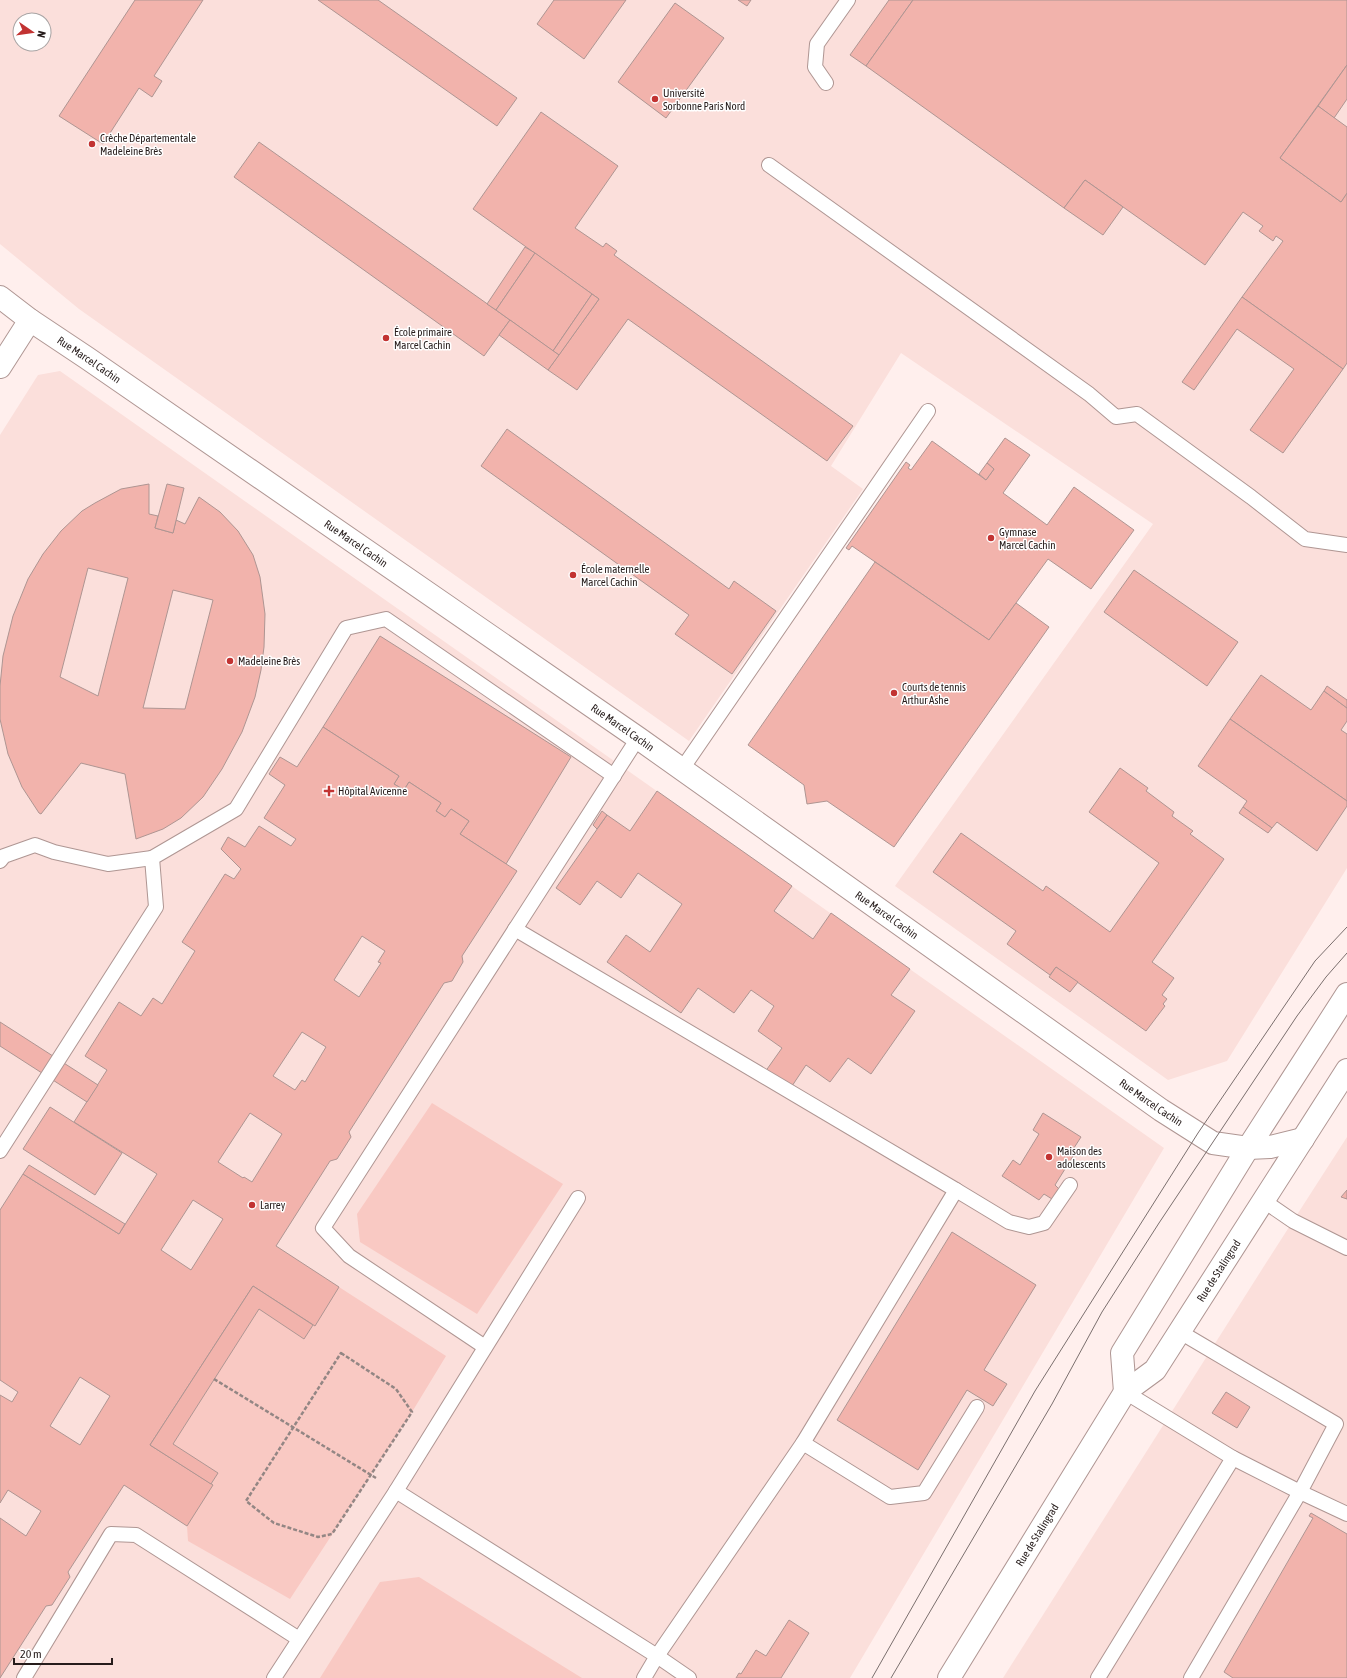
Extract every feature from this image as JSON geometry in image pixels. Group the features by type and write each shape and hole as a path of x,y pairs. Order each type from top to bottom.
{"street":[{"name":"Rue Marcel Cachin","path":"0,297 30,320 638,738 1161,1110 1213,1143 1248,1148"},
{"path":"0,368 30,320"},
{"path":"1125,1392 1122,1354 1248,1148 1347,994"},
{"name":"Rue de Stalingrad","path":"949,1678 1125,1392 1155,1370 1347,1070"},
{"path":"1248,1148 1270,1147 1303,1140"}],"lane":[{"path":"826,83 815,67 817,44 848,0"},
{"path":"769,165 1088,394 1116,417 1137,414 1251,497 1305,539 1347,545"},
{"path":"682,769 928,411"},
{"path":"0,861 4,856 35,845 54,852 108,864 152,858 236,809 346,628 386,619 614,776"},
{"path":"485,1347 349,1256 323,1228 638,738"},
{"path":"0,1151 156,907 152,858"},
{"path":"515,929 1009,1222 1029,1227 1044,1223 1070,1185"},
{"path":"644,1678 657,1656 802,1443 956,1190"},
{"path":"274,1678 396,1491 578,1198"},
{"path":"1264,1201 1293,1221 1347,1248"},
{"path":"1180,1332 1342,1427 1300,1492 1192,1678"},
{"path":"1125,1392 1233,1458 1347,1514"},
{"path":"802,1443 890,1497 924,1492 977,1407"},
{"path":"1098,1678 1233,1458"},
{"path":"396,1491 657,1656 689,1678"},
{"path":"24,1678 111,1534 136,1535 299,1639"}],"path":[{"path":"341,1353 396,1390 412,1412 371,1475 332,1534 318,1537 274,1523 246,1501 341,1353"},
{"path":"214,1379 396,1491"}],"shaded area":[{"path":"0,0 1347,0 1347,868 1227,1061 1168,1080 895,886 1153,524 901,353 831,466 863,489 689,741 79,309 0,244"},
{"name":"Hôpital Avicenne","path":"60,371 1164,1148 850,1678 0,1678 0,435 38,375"},
{"path":"432,1103 563,1184 477,1314 360,1242 357,1214"},
{"path":"1347,1137 1347,1678 1003,1678 1266,1263"},
{"path":"339,1287 446,1356 412,1412 290,1599 188,1541 187,1526 218,1473 173,1444 259,1309 304,1339"},
{"path":"419,1577 582,1678 320,1678 380,1582"}],"building":[{"path":"135,0 203,0 154,76 162,81 152,97 139,88 103,144 59,116"},
{"path":"318,0 378,0 517,98 497,126"},
{"path":"554,0 626,0 584,59 537,24"},
{"path":"738,0 751,0 747,6"},
{"path":"889,0 913,0 866,66 850,55"},
{"path":"913,0 1347,0 1347,65 1280,158 1341,202 1347,193 1347,363 1343,369 1242,297 1283,241 1276,236 1273,241 1259,231 1263,226 1243,212 1205,265 1085,180 1064,208 866,66"},
{"path":"675,3 724,38 666,118 618,82"},
{"path":"1347,65 1347,99 1334,118 1318,106"},
{"path":"1318,106 1347,127 1347,193 1341,202 1280,158"},
{"path":"541,112 618,166 575,228 603,247 606,243 617,251 614,255 853,426 827,461 628,319 577,390 548,370 599,299 473,209"},
{"path":"259,142 510,320 484,356 234,177"},
{"path":"1085,180 1123,207 1103,235 1064,208"},
{"path":"525,247 535,253 496,310 487,304"},
{"path":"535,253 592,294 553,351 496,310"},
{"path":"592,294 599,299 559,355 553,351"},
{"path":"1242,297 1343,369 1283,453 1250,430 1294,369 1237,329 1194,390 1182,382"},
{"path":"510,320 559,355 548,370 499,335"},
{"path":"507,429 729,589 734,581 776,611 732,674 675,634 689,615 481,466"},
{"name":"Gymnase Marcel Cachin","path":"1005,438 1030,455 1003,493 1047,525 1074,487 1134,530 1091,589 1048,559 989,640 852,546 849,550 846,548 906,462 910,465 908,468 911,470 932,441 986,480 994,469 987,463"},
{"path":"987,463 994,469 986,480 979,474"},
{"name":"Madeleine Brès","path":"149,484 149,514 158,516 155,528 173,533 176,520 185,524 199,497 220,512 238,531 253,555 260,577 265,614 264,647 255,697 242,732 222,769 203,797 181,818 163,829 136,839 125,774 81,763 41,814 39,813 22,787 8,754 0,719 0,686 3,656 13,616 28,579 43,554 61,531 82,511 121,489","holes":["88,568 128,578 98,696 60,677","173,590 213,600 185,709 143,708"]},
{"path":"167,484 184,488 173,533 155,528"},
{"name":"Courts de tennis Arthur Ashe","path":"875,562 989,640 1016,603 1049,627 894,847 827,801 807,804 804,785 748,745"},
{"path":"1134,570 1238,642 1207,686 1104,612"},
{"path":"380,636 571,757 506,864 460,834 469,821 451,809 445,817 436,811 441,803 409,782 404,790 394,784 399,776 323,727"},
{"path":"1261,675 1311,710 1324,691 1347,708 1347,721 1341,730 1347,734 1347,801 1230,719"},
{"path":"1327,686 1347,700 1347,708 1324,691"},
{"path":"1230,719 1347,801 1347,806 1317,851 1277,822 1272,828 1243,807 1247,801 1198,766"},
{"name":"Larrey","path":"323,727 399,776 394,784 404,790 409,782 441,803 436,811 445,817 451,809 469,821 460,834 517,871 462,956 463,962 452,981 444,983 349,1132 351,1137 337,1159 330,1161 276,1246 339,1287 315,1326 253,1286 150,1445 213,1485 187,1526 124,1485 68,1572 70,1577 52,1605 46,1606 0,1678 0,1518 26,1536 41,1511 8,1490 0,1503 0,1395 12,1402 18,1392 0,1380 0,1210 23,1174 119,1234 157,1174 74,1122 107,1070 85,1056 119,1002 141,1016 153,998 162,1004 195,951 182,942 225,874 234,879 241,869 221,849 228,837 245,847 259,826 291,846 296,839 264,818 285,785 269,774 280,757 297,767","holes":["362,936 385,951 378,962 381,963 359,997 334,980","302,1032 326,1047 305,1082 302,1080 295,1090 273,1076","250,1113 282,1134 252,1182 218,1162","193,1200 223,1219 191,1270 161,1250","80,1377 110,1396 80,1445 50,1426"]},
{"path":"1120,768 1148,788 1146,791 1174,812 1172,816 1193,831 1190,834 1224,859 1152,962 1174,978 1162,995 1167,999 1163,1004 1165,1006 1146,1031 1056,967 1050,975 1007,944 1016,931 933,872 961,833 1043,891 1046,886 1110,932 1159,863 1089,812"},
{"path":"657,791 792,886 774,911 813,939 831,913 910,969 891,995 915,1011 871,1074 848,1058 830,1082 806,1065 790,1089 765,1072 782,1048 758,1031 774,1006 751,990 734,1013 698,988 681,1013 607,962 626,935 650,952 682,904 638,873 621,898 597,881 580,905 556,888 607,815 630,831"},
{"path":"1243,807 1272,828 1268,833 1239,813"},
{"path":"602,811 607,815 597,829 593,825"},
{"path":"1056,967 1078,982 1070,992 1049,977"},
{"path":"0,1022 98,1085 87,1102 0,1046"},
{"path":"50,1107 122,1153 95,1195 23,1149"},
{"name":"Maison des adolescents","path":"1043,1113 1081,1137 1072,1151 1075,1153 1055,1185 1059,1189 1052,1199 1044,1194 1039,1200 1002,1176 1013,1160 1020,1165 1039,1134 1033,1130"},
{"path":"29,1165 125,1224 119,1234 23,1174"},
{"path":"1347,1190 1347,1199 1341,1197"},
{"path":"952,1232 1036,1285 984,1370 1007,1384 993,1406 967,1390 918,1470 837,1420"},
{"path":"253,1286 313,1325 304,1339 259,1309 173,1444 218,1473 211,1484 150,1445"},
{"path":"1226,1392 1250,1407 1237,1428 1212,1413"},
{"path":"1311,1513 1347,1534 1347,1678 1233,1678 1224,1672 1313,1518 1309,1516"},
{"path":"789,1620 809,1633 781,1678 736,1678 739,1673 741,1674 756,1650 766,1656"}],"tram line":[{"path":"872,1678 1035,1391 1198,1133 1315,961 1347,927"},
{"path":"891,1678 1052,1404 1102,1312 1159,1223 1297,1016 1326,977 1347,953"}],"place":[{"name":"Université Sorbonne Paris Nord","path":"655,99"},
{"name":"Crèche Départementale Madeleine Brès","path":"92,144"},
{"name":"École primaire Marcel Cachin","path":"386,338"},
{"name":"Gymnase Marcel Cachin","path":"991,538"},
{"name":"École maternelle Marcel Cachin","path":"573,575"},
{"name":"Madeleine Brès","path":"230,661"},
{"name":"Courts de tennis Arthur Ashe","path":"894,693"},
{"name":"Hôpital Avicenne","path":"329,791"},
{"name":"Maison des adolescents","path":"1049,1157"},
{"name":"Larrey","path":"252,1205"}]}
